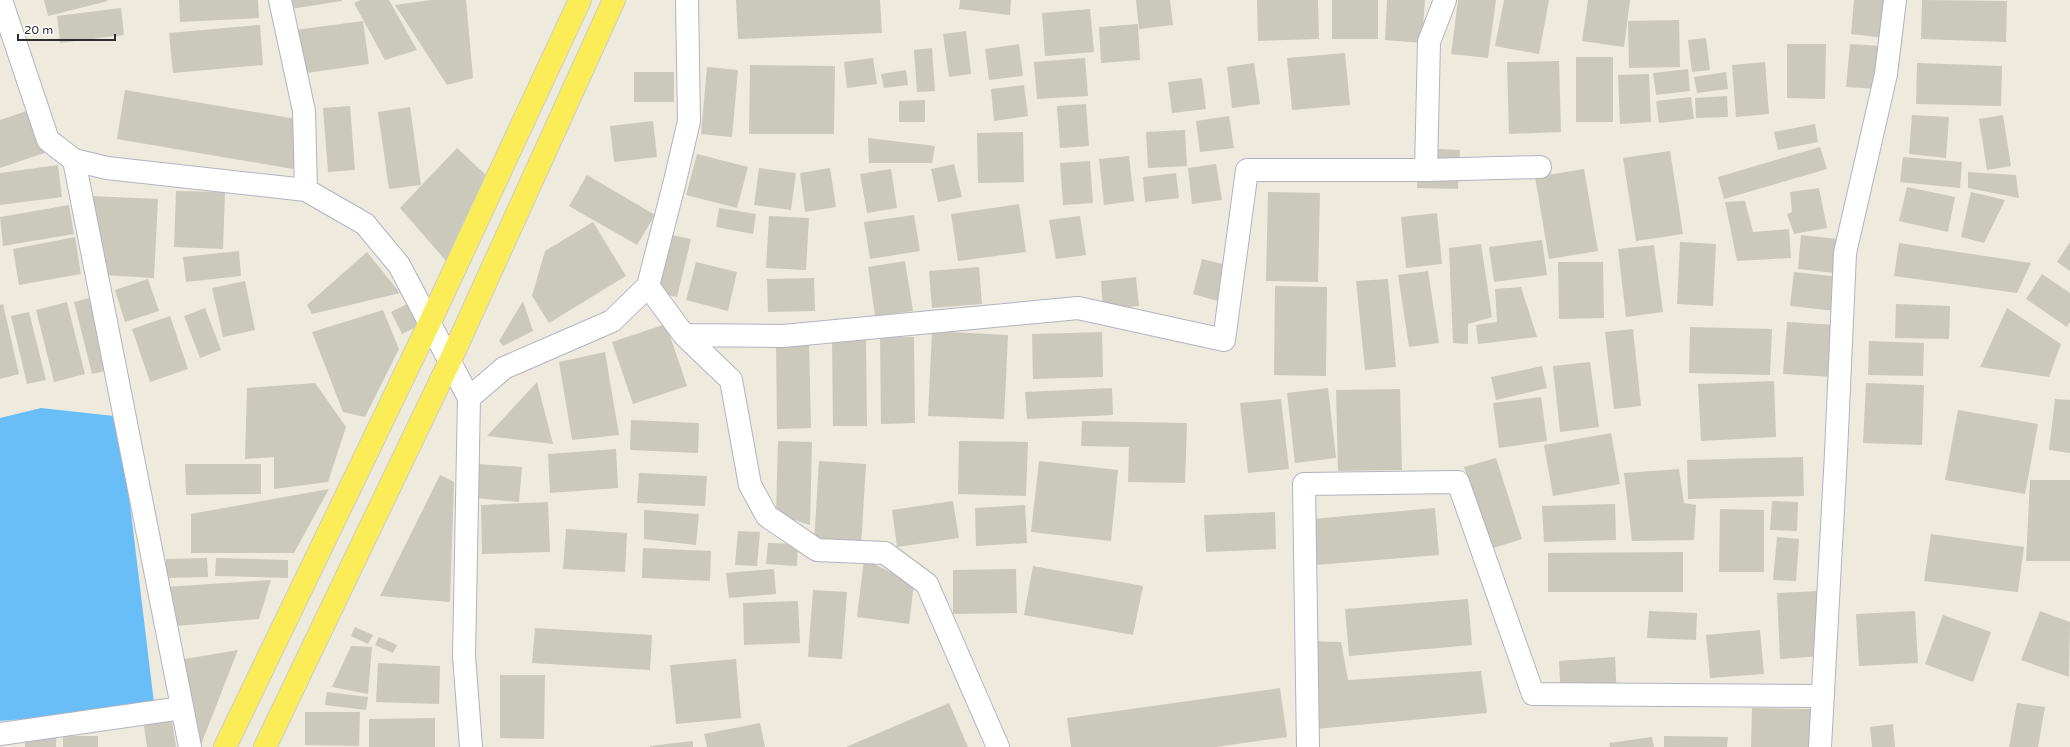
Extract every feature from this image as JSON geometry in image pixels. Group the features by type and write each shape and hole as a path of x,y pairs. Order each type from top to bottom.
{"main road":[{"path":"225,747 430,322 580,0"},
{"path":"265,747 450,362 614,0"}],"street":[{"path":"280,0 304,111 306,190"},
{"path":"469,398 504,368 612,321 648,286 676,181 688,121 687,0"},
{"path":"1426,170 1429,42 1445,0"},
{"path":"1820,747 1845,253 1886,74 1895,0"},
{"path":"1,5 48,140 74,160 107,168 306,190 365,224 399,265 469,398 464,656 471,747"},
{"path":"74,160 190,747"},
{"path":"684,335 720,337 783,336 1078,308 1224,340 1247,170 1426,170 1540,167"},
{"path":"648,286 684,335 731,380 750,485 767,516 817,550 885,553 927,584 998,747"},
{"path":"1308,747 1304,484 1458,482 1533,694 1823,696"},
{"path":"0,734 182,708"}],"water":[{"path":"41,408 114,416 125,463 154,703 100,713 0,721 0,418"}],"building":[{"path":"44,0 107,0 108,1 48,16"},
{"path":"179,0 258,0 259,18 180,22"},
{"path":"289,0 342,0 342,1 290,9"},
{"path":"361,0 389,0 417,50 385,60 354,3"},
{"path":"431,0 466,0 473,78 447,85 395,5"},
{"path":"736,0 880,0 882,33 738,39"},
{"path":"960,0 1011,0 1010,15 959,9"},
{"path":"1136,0 1170,0 1173,25 1139,29"},
{"path":"1257,0 1318,0 1319,39 1258,41"},
{"path":"1332,0 1378,0 1378,39 1332,39"},
{"path":"1387,0 1425,0 1422,43 1385,40"},
{"path":"1458,0 1496,0 1488,58 1451,54"},
{"path":"1504,0 1549,0 1539,54 1495,46"},
{"path":"1588,0 1630,0 1624,47 1582,41"},
{"path":"1854,0 1889,0 1885,38 1851,34"},
{"path":"1922,0 2007,1 2006,42 1921,39"},
{"path":"121,8 124,35 60,43 57,16"},
{"path":"1090,9 1094,52 1045,56 1042,13"},
{"path":"1679,20 1680,67 1629,68 1628,21"},
{"path":"363,21 369,64 286,76 280,32"},
{"path":"1138,24 1140,60 1101,63 1099,27"},
{"path":"260,25 263,65 173,73 169,33"},
{"path":"966,31 971,74 949,77 943,34"},
{"path":"1706,38 1710,70 1692,72 1688,40"},
{"path":"1019,44 1023,76 989,80 985,49"},
{"path":"1787,44 1826,44 1825,99 1787,98"},
{"path":"1850,44 1882,46 1878,89 1846,87"},
{"path":"932,48 935,91 917,92 914,50"},
{"path":"1345,53 1350,105 1292,110 1287,58"},
{"path":"1576,57 1613,57 1613,122 1576,122"},
{"path":"873,58 877,84 847,88 844,62"},
{"path":"1085,58 1088,96 1037,99 1034,62"},
{"path":"1559,61 1561,132 1509,134 1507,62"},
{"path":"1765,62 1769,114 1736,117 1732,65"},
{"path":"1254,63 1260,104 1232,108 1227,67"},
{"path":"1917,63 2002,66 2001,106 1916,104"},
{"path":"750,65 835,66 834,134 749,134"},
{"path":"707,67 738,70 732,137 701,134"},
{"path":"1688,69 1690,91 1656,95 1653,73"},
{"path":"906,70 908,85 884,88 881,74"},
{"path":"634,72 674,72 674,102 634,102"},
{"path":"1726,72 1728,89 1697,93 1694,77"},
{"path":"1649,74 1651,122 1620,124 1618,75"},
{"path":"1202,78 1206,109 1172,113 1168,82"},
{"path":"1024,85 1028,116 994,121 991,89"},
{"path":"125,90 302,120 293,169 117,139"},
{"path":"1727,96 1728,117 1696,118 1695,98"},
{"path":"1691,97 1694,119 1659,123 1656,101"},
{"path":"925,100 925,122 899,122 899,101"},
{"path":"47,104 62,147 0,168 0,120"},
{"path":"1086,104 1089,146 1060,148 1057,106"},
{"path":"350,106 355,170 328,172 323,108"},
{"path":"410,107 421,185 389,189 378,112"},
{"path":"1912,115 1949,117 1946,158 1909,154"},
{"path":"2003,115 2011,166 1987,170 1979,119"},
{"path":"1229,116 1234,148 1200,152 1196,121"},
{"path":"653,121 657,157 614,162 610,126"},
{"path":"1815,124 1818,142 1778,150 1774,132"},
{"path":"1185,130 1187,166 1148,168 1146,132"},
{"path":"1023,132 1024,182 978,183 977,133"},
{"path":"868,138 935,146 932,163 869,163"},
{"path":"1820,147 1827,169 1724,199 1718,177"},
{"path":"457,148 489,178 447,262 400,208"},
{"path":"1418,148 1460,150 1458,189 1417,188"},
{"path":"1670,151 1683,234 1636,241 1623,158"},
{"path":"697,154 748,167 737,208 686,195"},
{"path":"1129,156 1134,201 1104,205 1099,159"},
{"path":"1903,157 1962,162 1960,188 1900,182"},
{"path":"1090,161 1093,203 1063,205 1060,163"},
{"path":"954,164 962,197 938,202 931,169"},
{"path":"1216,164 1222,200 1192,204 1188,168"},
{"path":"58,165 62,197 0,205 0,173"},
{"path":"759,168 796,173 791,210 754,205"},
{"path":"830,168 836,207 805,212 800,173"},
{"path":"891,169 897,208 867,213 860,174"},
{"path":"1584,169 1598,251 1549,259 1535,177"},
{"path":"1968,172 2016,175 2019,198 1968,188"},
{"path":"1176,173 1179,198 1145,202 1143,177"},
{"path":"587,175 655,215 637,245 569,206"},
{"path":"1907,187 1955,197 1948,232 1899,221"},
{"path":"1819,188 1827,228 1794,234 1787,214 1792,212 1790,192"},
{"path":"176,191 225,192 223,249 174,247"},
{"path":"1268,192 1320,193 1318,282 1266,281"},
{"path":"1971,192 2005,200 1984,243 1961,237"},
{"path":"91,196 158,199 154,278 87,274"},
{"path":"1745,201 1753,232 1789,229 1791,258 1737,261 1725,202"},
{"path":"1019,204 1026,252 958,261 951,214"},
{"path":"69,205 74,234 3,246 0,217"},
{"path":"719,208 756,214 753,234 716,227"},
{"path":"1437,213 1442,264 1406,268 1401,217"},
{"path":"914,215 920,251 870,259 864,222"},
{"path":"769,216 809,218 806,270 766,268"},
{"path":"1080,216 1086,255 1056,259 1049,220"},
{"path":"593,222 626,276 549,323 532,296 545,251"},
{"path":"667,234 691,239 677,297 653,292"},
{"path":"1801,235 1857,241 1853,275 1798,269"},
{"path":"75,237 81,274 19,285 13,249"},
{"path":"1542,240 1547,275 1494,282 1489,247"},
{"path":"1680,242 1716,244 1713,306 1677,304"},
{"path":"2070,242 2070,271 2057,262"},
{"path":"1899,243 2031,263 2017,293 1894,276"},
{"path":"1481,244 1492,317 1468,324 1468,344 1453,343 1449,248"},
{"path":"1654,245 1663,312 1626,317 1618,249"},
{"path":"239,251 241,276 186,282 183,257"},
{"path":"367,252 400,293 312,314 307,305"},
{"path":"1202,259 1231,266 1221,302 1193,294"},
{"path":"905,261 913,311 875,316 868,267"},
{"path":"696,262 737,272 728,311 686,300"},
{"path":"1558,262 1603,262 1604,318 1559,319"},
{"path":"979,267 982,304 932,308 929,271"},
{"path":"1428,271 1439,343 1409,347 1398,275"},
{"path":"1794,272 1850,278 1845,312 1790,306"},
{"path":"2042,274 2070,293 2070,322 2067,327 2026,299"},
{"path":"1136,277 1139,306 1103,310 1101,281"},
{"path":"814,278 815,311 768,312 767,279"},
{"path":"148,279 159,311 125,322 115,290"},
{"path":"1388,279 1396,367 1365,370 1356,281"},
{"path":"245,281 255,330 223,337 212,288"},
{"path":"1275,286 1327,287 1326,376 1274,375"},
{"path":"1521,287 1537,337 1478,344 1476,325 1497,322 1495,289"},
{"path":"104,294 122,367 92,374 74,302"},
{"path":"523,301 533,331 503,346 499,341"},
{"path":"67,302 85,374 54,382 36,310"},
{"path":"409,303 420,325 402,334 391,312"},
{"path":"3,304 19,374 0,379 0,305"},
{"path":"1896,304 1950,306 1949,339 1895,338"},
{"path":"205,308 221,350 200,358 184,316"},
{"path":"2007,308 2061,344 2049,377 1980,367"},
{"path":"383,310 399,349 365,417 343,412 312,332"},
{"path":"29,312 46,380 27,384 11,316"},
{"path":"170,316 188,369 150,382 132,329"},
{"path":"1787,322 1838,325 1834,377 1783,374"},
{"path":"666,324 687,386 633,404 612,342"},
{"path":"1690,327 1772,329 1770,375 1689,373"},
{"path":"1633,329 1641,406 1614,409 1605,332"},
{"path":"932,331 1008,335 1004,419 928,416"},
{"path":"1102,332 1103,377 1033,379 1032,334"},
{"path":"880,337 914,337 915,423 881,424"},
{"path":"832,339 866,339 867,426 833,426"},
{"path":"776,341 809,341 811,428 777,429"},
{"path":"1869,341 1924,343 1923,376 1868,375"},
{"path":"605,352 619,435 572,440 559,362"},
{"path":"1590,362 1599,427 1560,432 1553,366"},
{"path":"1542,366 1547,388 1496,400 1491,377"},
{"path":"1774,381 1776,437 1701,441 1698,384"},
{"path":"537,382 553,444 487,436"},
{"path":"315,383 346,427 328,482 274,489 274,457 245,459 247,388"},
{"path":"1866,383 1924,385 1922,445 1863,443"},
{"path":"1112,388 1113,415 1027,419 1025,392"},
{"path":"1328,388 1336,458 1295,463 1287,393"},
{"path":"1400,389 1402,470 1338,471 1336,390"},
{"path":"1541,397 1547,441 1499,448 1493,403"},
{"path":"1281,399 1289,469 1248,473 1240,403"},
{"path":"2055,399 2070,400 2070,453 2049,450"},
{"path":"1958,410 2038,424 2025,494 1945,480"},
{"path":"631,420 699,423 698,453 630,450"},
{"path":"1082,421 1187,423 1185,483 1128,482 1129,447 1081,446"},
{"path":"1611,433 1620,484 1553,496 1544,445"},
{"path":"778,441 812,442 810,525 776,514"},
{"path":"959,441 1028,442 1026,496 958,494"},
{"path":"616,449 618,488 550,493 548,454"},
{"path":"1803,457 1804,496 1688,499 1687,460"},
{"path":"1496,458 1522,539 1490,549 1464,467"},
{"path":"819,461 866,464 861,546 814,543"},
{"path":"1039,461 1118,470 1111,541 1031,532"},
{"path":"185,464 261,464 261,494 186,495"},
{"path":"477,464 522,467 519,502 474,498"},
{"path":"1679,469 1684,503 1696,505 1694,540 1632,541 1624,473"},
{"path":"639,473 707,476 705,506 637,503"},
{"path":"440,475 454,482 450,602 380,596"},
{"path":"2030,480 2070,480 2070,561 2026,561"},
{"path":"329,489 294,553 191,553 191,514"},
{"path":"953,501 959,538 897,547 892,510"},
{"path":"1772,501 1798,502 1797,531 1770,530"},
{"path":"548,502 550,552 482,554 481,505"},
{"path":"1615,504 1616,540 1544,542 1542,506"},
{"path":"1025,505 1027,543 976,546 975,508"},
{"path":"1435,508 1439,555 1316,565 1312,519"},
{"path":"1720,509 1764,510 1764,572 1719,572"},
{"path":"644,510 699,514 696,545 644,539"},
{"path":"1275,512 1276,549 1206,552 1204,515"},
{"path":"566,529 627,533 625,572 563,569"},
{"path":"738,531 760,532 757,566 735,565"},
{"path":"1931,534 2024,547 2018,592 1924,581"},
{"path":"1777,537 1799,539 1796,581 1773,580"},
{"path":"768,543 798,544 797,566 766,564"},
{"path":"643,548 711,551 710,581 642,578"},
{"path":"1683,552 1683,592 1548,592 1548,553"},
{"path":"207,558 208,577 166,578 166,559"},
{"path":"216,558 288,560 288,578 215,576"},
{"path":"864,559 914,584 909,624 857,617"},
{"path":"1033,566 1143,586 1133,635 1024,615"},
{"path":"774,569 776,594 729,598 726,573"},
{"path":"1016,569 1017,613 953,614 953,570"},
{"path":"271,580 259,619 175,626 165,587"},
{"path":"813,590 847,592 842,659 808,657"},
{"path":"1818,591 1822,656 1780,659 1777,593"},
{"path":"1468,599 1472,645 1349,656 1345,609"},
{"path":"798,601 800,643 744,645 743,603"},
{"path":"1649,611 1697,613 1696,640 1647,638"},
{"path":"1915,611 1918,663 1859,666 1856,614"},
{"path":"2040,611 2070,622 2069,677 2021,660"},
{"path":"1943,615 1991,632 1973,682 1925,664"},
{"path":"355,627 373,635 368,644 351,636"},
{"path":"535,628 652,635 650,670 532,663"},
{"path":"1760,630 1764,674 1710,678 1706,635"},
{"path":"379,637 397,645 393,653 375,645"},
{"path":"1310,641 1341,642 1348,680 1481,671 1487,713 1315,729"},
{"path":"351,646 372,647 368,694 332,687"},
{"path":"238,650 200,747 167,662"},
{"path":"1615,657 1617,699 1561,702 1559,661"},
{"path":"736,659 741,718 676,724 670,665"},
{"path":"378,663 440,666 439,704 376,702"},
{"path":"500,675 545,675 544,739 500,738"},
{"path":"1280,688 1287,737 1216,747 1071,747 1067,718"},
{"path":"327,692 368,697 366,710 325,705"},
{"path":"949,703 968,747 846,747"},
{"path":"2017,703 2045,707 2038,747 2009,747"},
{"path":"1752,708 1815,709 1814,747 1751,747"},
{"path":"305,712 360,712 359,746 305,745"},
{"path":"171,714 176,747 147,747 143,719"},
{"path":"435,718 435,747 369,747 369,719"},
{"path":"26,721 57,722 56,747 25,747"},
{"path":"760,723 765,747 707,747 704,734"},
{"path":"1893,724 1895,747 1872,747 1870,727"},
{"path":"63,736 98,736 98,747 63,747"},
{"path":"1664,736 1728,737 1727,747 1664,747"},
{"path":"1652,737 1654,747 1610,747 1609,743"},
{"path":"693,741 693,747 650,747 650,746"}]}
